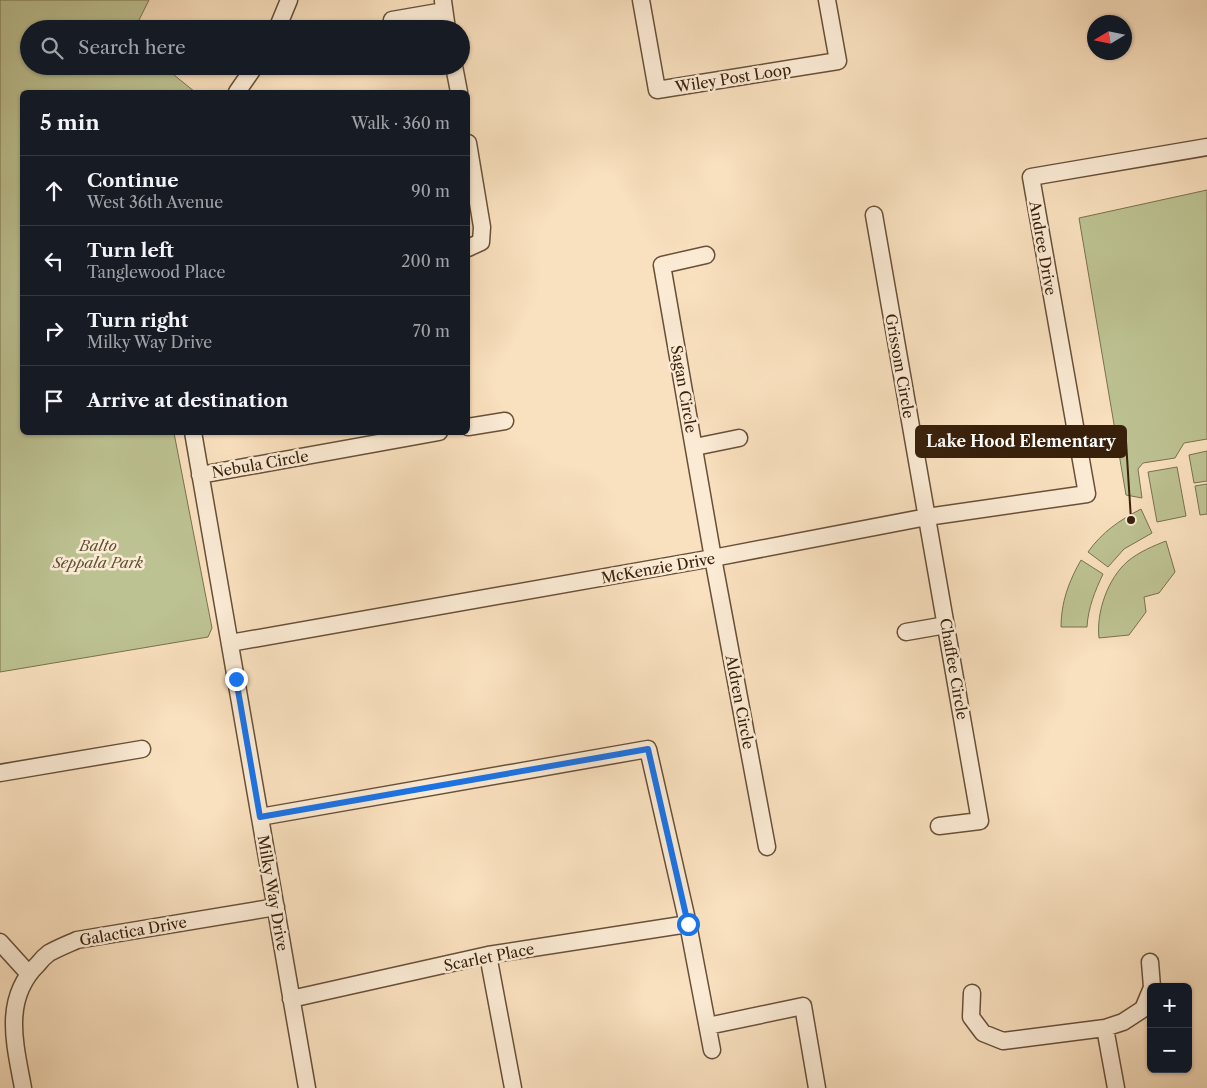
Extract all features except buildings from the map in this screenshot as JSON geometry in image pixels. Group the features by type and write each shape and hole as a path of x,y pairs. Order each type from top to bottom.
{"street":[{"path":"281,20 290,0"},
{"name":"Wiley Post Loop","path":"641,0 658,90 838,62 827,0"},
{"path":"392,20 443,5 446,20"},
{"path":"238,90 249,75"},
{"path":"456,75 459,90"},
{"name":"Andree Drive","path":"1087,494 1031,177 1207,147"},
{"path":"470,155 482,227 474,245"},
{"name":"Grissom Circle","path":"874,215 927,517"},
{"name":"Sagan Circle","path":"706,254 662,265 713,558"},
{"path":"470,428 505,421"},
{"name":"Milky Way Drive","path":"193,435 307,1088"},
{"name":"Nebula Circle","path":"200,475 422,435"},
{"path":"695,447 739,438"},
{"name":"McKenzie Drive","path":"230,643 713,558 927,517 1087,494"},
{"name":"Chaffee Circle","path":"927,517 980,821 940,826"},
{"name":"Aldren Circle","path":"713,558 767,847"},
{"path":"906,632 946,625"},
{"path":"0,773 142,749"},
{"path":"260,817 648,749 688,924 712,1050"},
{"name":"Galactica Drive","path":"23,1088 14,1036 14,1012 19,992 28,973 48,953 77,940 276,907"},
{"name":"Scarlet Place","path":"291,999 488,955 688,924"},
{"path":"0,942 28,973"},
{"path":"488,955 513,1088"},
{"path":"1150,962 1152,983"},
{"path":"972,993 971,1017 983,1034 1003,1041 1105,1028 1123,1022 1143,1009 1147,1000"},
{"path":"708,1026 803,1006 817,1088"},
{"path":"1105,1028 1116,1088"}],"green space":[{"name":"Balto Seppala Park","path":"0,0 149,0 139,20 20,20 20,75 174,75 193,90 20,90 20,435 174,435 212,628 208,637 0,672"},
{"path":"1207,190 1207,439 1184,443 1175,458 1143,463 1138,469 1142,498 1126,495 1079,218"},
{"path":"1207,451 1207,481 1194,483 1189,455"},
{"path":"1177,467 1186,516 1157,522 1148,472"},
{"path":"1207,484 1207,514 1200,515 1195,486"},
{"path":"1141,509 1152,533 1124,549 1108,567 1088,552 1099,538 1112,527"},
{"path":"1166,541 1175,572 1159,593 1144,597 1146,612 1129,635 1099,638 1099,617 1105,596 1121,568 1132,558"},
{"path":"1081,560 1103,574 1092,600 1087,627 1061,627 1062,609 1066,592"}],"place":[{"name":"Lake Hood Elementary","path":"1131,520"}],"route":[{"path":"236,679 260,817 648,749 688,924"}]}
